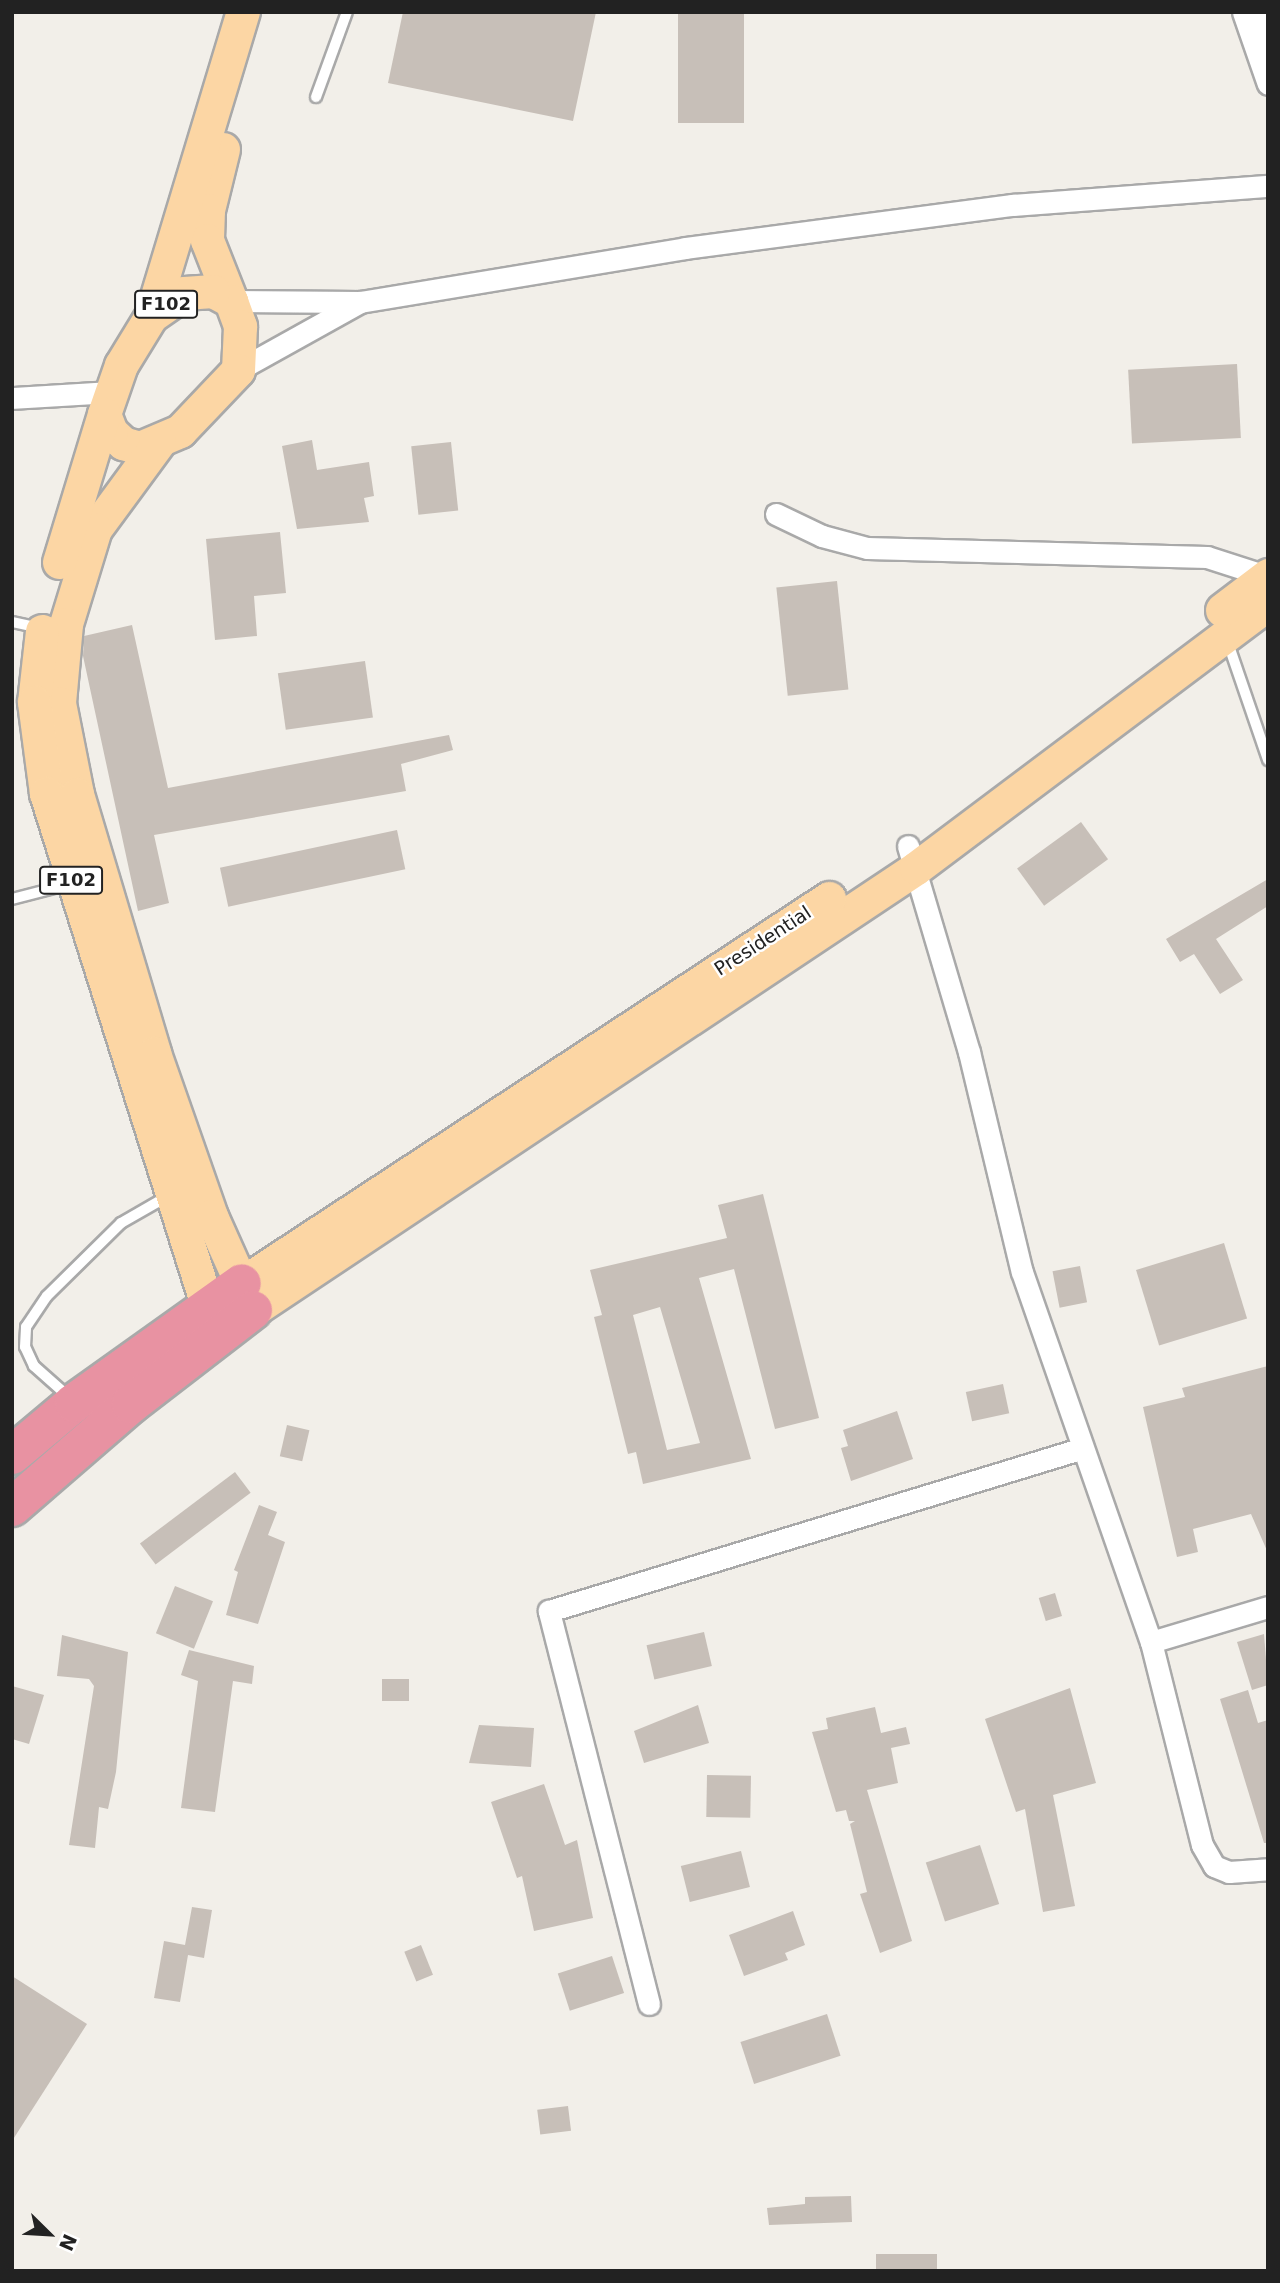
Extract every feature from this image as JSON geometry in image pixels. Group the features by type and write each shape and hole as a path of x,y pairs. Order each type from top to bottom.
{"highway":[{"path":"12,1455 74,1402 212,1322 248,1297"},
{"path":"12,1507 212,1322"}],"main road":[{"name":"F102","path":"212,1322 168,1195 72,883 37,748 28,625 107,403 151,316 243,12"},
{"name":"F102","path":"107,403 111,432 123,443 140,448 159,442 189,423 238,370 240,326 207,240 208,211 265,12"},
{"name":"F102","path":"151,316 184,293 214,291 231,301"},
{"name":"F102","path":"159,442 95,529 66,624 59,703 77,794 154,1053 211,1216 248,1297"},
{"path":"248,1297 912,857 1225,634 1267,585"},
{"path":"912,857 1267,585"}],"street":[{"path":"1243,12 1268,84"},
{"path":"1259,12 1268,39"},
{"path":"231,301 360,302 685,248 1013,205 1268,186"},
{"path":"238,370 360,302"},
{"path":"12,398 107,403"},
{"path":"776,514 822,536 867,548 1207,557 1267,585"},
{"path":"912,857 969,1052 1022,1272 1151,1642 1202,1846 1214,1866 1229,1872 1268,1869"},
{"path":"649,2004 548,1611 1083,1448"},
{"path":"1151,1642 1268,1607"}],"lane":[{"path":"316,97 347,12"},
{"path":"1225,634 1268,761"},
{"path":"12,899 72,883"},
{"path":"74,1402 34,1366 24,1347 26,1328 47,1296 121,1223 168,1195"}],"building":[{"path":"403,12 596,12 573,121 388,83"},
{"path":"678,12 744,12 744,123 678,123"},
{"path":"1237,364 1241,438 1132,444 1128,370"},
{"path":"312,440 317,470 369,462 374,496 364,498 369,522 297,529 282,446"},
{"path":"451,442 458,511 418,515 411,446"},
{"path":"280,532 286,593 254,596 257,636 215,640 206,539"},
{"path":"837,581 848,689 788,696 776,587"},
{"path":"132,625 168,788 449,735 453,750 401,764 406,791 154,835 169,903 138,911 83,656 84,636"},
{"path":"365,661 373,717 286,730 278,673"},
{"path":"1081,822 1108,859 1044,906 1017,868"},
{"path":"397,830 405,869 228,907 220,868"},
{"path":"1268,879 1268,906 1216,939 1243,980 1220,994 1194,954 1180,962 1166,939"},
{"path":"763,1194 819,1418 775,1429 734,1269 699,1278 751,1459 643,1484 636,1452 628,1454 594,1317 602,1315 590,1270 727,1238 718,1205","holes":["660,1307 700,1443 667,1450 633,1315"]},
{"path":"1224,1243 1247,1319 1159,1345 1136,1270"},
{"path":"1080,1266 1087,1302 1060,1308 1053,1271"},
{"path":"1268,1366 1268,1553 1251,1514 1193,1529 1198,1552 1177,1557 1143,1407 1185,1397 1182,1388"},
{"path":"1003,1384 1009,1413 972,1421 966,1392"},
{"path":"897,1411 913,1459 851,1481 841,1448 848,1446 843,1430"},
{"path":"287,1425 309,1430 302,1461 280,1456"},
{"path":"235,1472 251,1493 156,1564 140,1544"},
{"path":"259,1505 277,1512 268,1535 285,1542 258,1624 226,1615 238,1572 234,1570"},
{"path":"175,1586 213,1601 194,1649 156,1633"},
{"path":"1055,1593 1062,1616 1046,1621 1039,1598"},
{"path":"704,1632 712,1666 654,1679 647,1645"},
{"path":"1264,1634 1268,1685 1252,1690 1237,1642"},
{"path":"62,1635 128,1652 116,1772 108,1809 99,1807 95,1848 69,1845 94,1686 89,1679 57,1676"},
{"path":"189,1650 254,1666 252,1684 233,1681 215,1812 181,1808 198,1681 181,1675"},
{"path":"382,1679 409,1679 409,1701 382,1701"},
{"path":"12,1686 44,1695 29,1744 12,1739"},
{"path":"1070,1688 1096,1783 1053,1795 1075,1906 1043,1912 1025,1809 1016,1812 985,1719"},
{"path":"1248,1690 1258,1723 1268,1720 1268,1843 1264,1843 1220,1699"},
{"path":"698,1705 709,1743 644,1763 634,1731"},
{"path":"875,1707 881,1733 906,1727 910,1744 891,1748 898,1783 867,1790 912,1941 880,1953 860,1894 867,1892 850,1824 855,1821 849,1821 846,1810 836,1812 812,1732 828,1729 826,1718"},
{"path":"479,1725 534,1728 531,1767 469,1763"},
{"path":"707,1775 751,1776 750,1818 706,1817"},
{"path":"544,1784 565,1845 577,1840 593,1918 534,1931 522,1876 517,1878 491,1802"},
{"path":"980,1845 999,1904 945,1922 926,1863"},
{"path":"741,1851 750,1887 690,1902 681,1866"},
{"path":"192,1907 212,1910 204,1958 188,1955 180,2002 154,1998 164,1941 185,1945"},
{"path":"793,1911 805,1945 785,1953 788,1960 744,1976 729,1935"},
{"path":"421,1945 433,1975 416,1981 404,1952"},
{"path":"612,1956 624,1993 570,2011 558,1974"},
{"path":"12,1976 87,2024 12,2141"},
{"path":"827,2014 841,2056 754,2084 740,2042"},
{"path":"568,2106 571,2131 540,2135 537,2110"},
{"path":"851,2196 852,2222 769,2225 767,2208 805,2204 805,2197"},
{"path":"876,2254 937,2254 937,2271 876,2271"}]}
